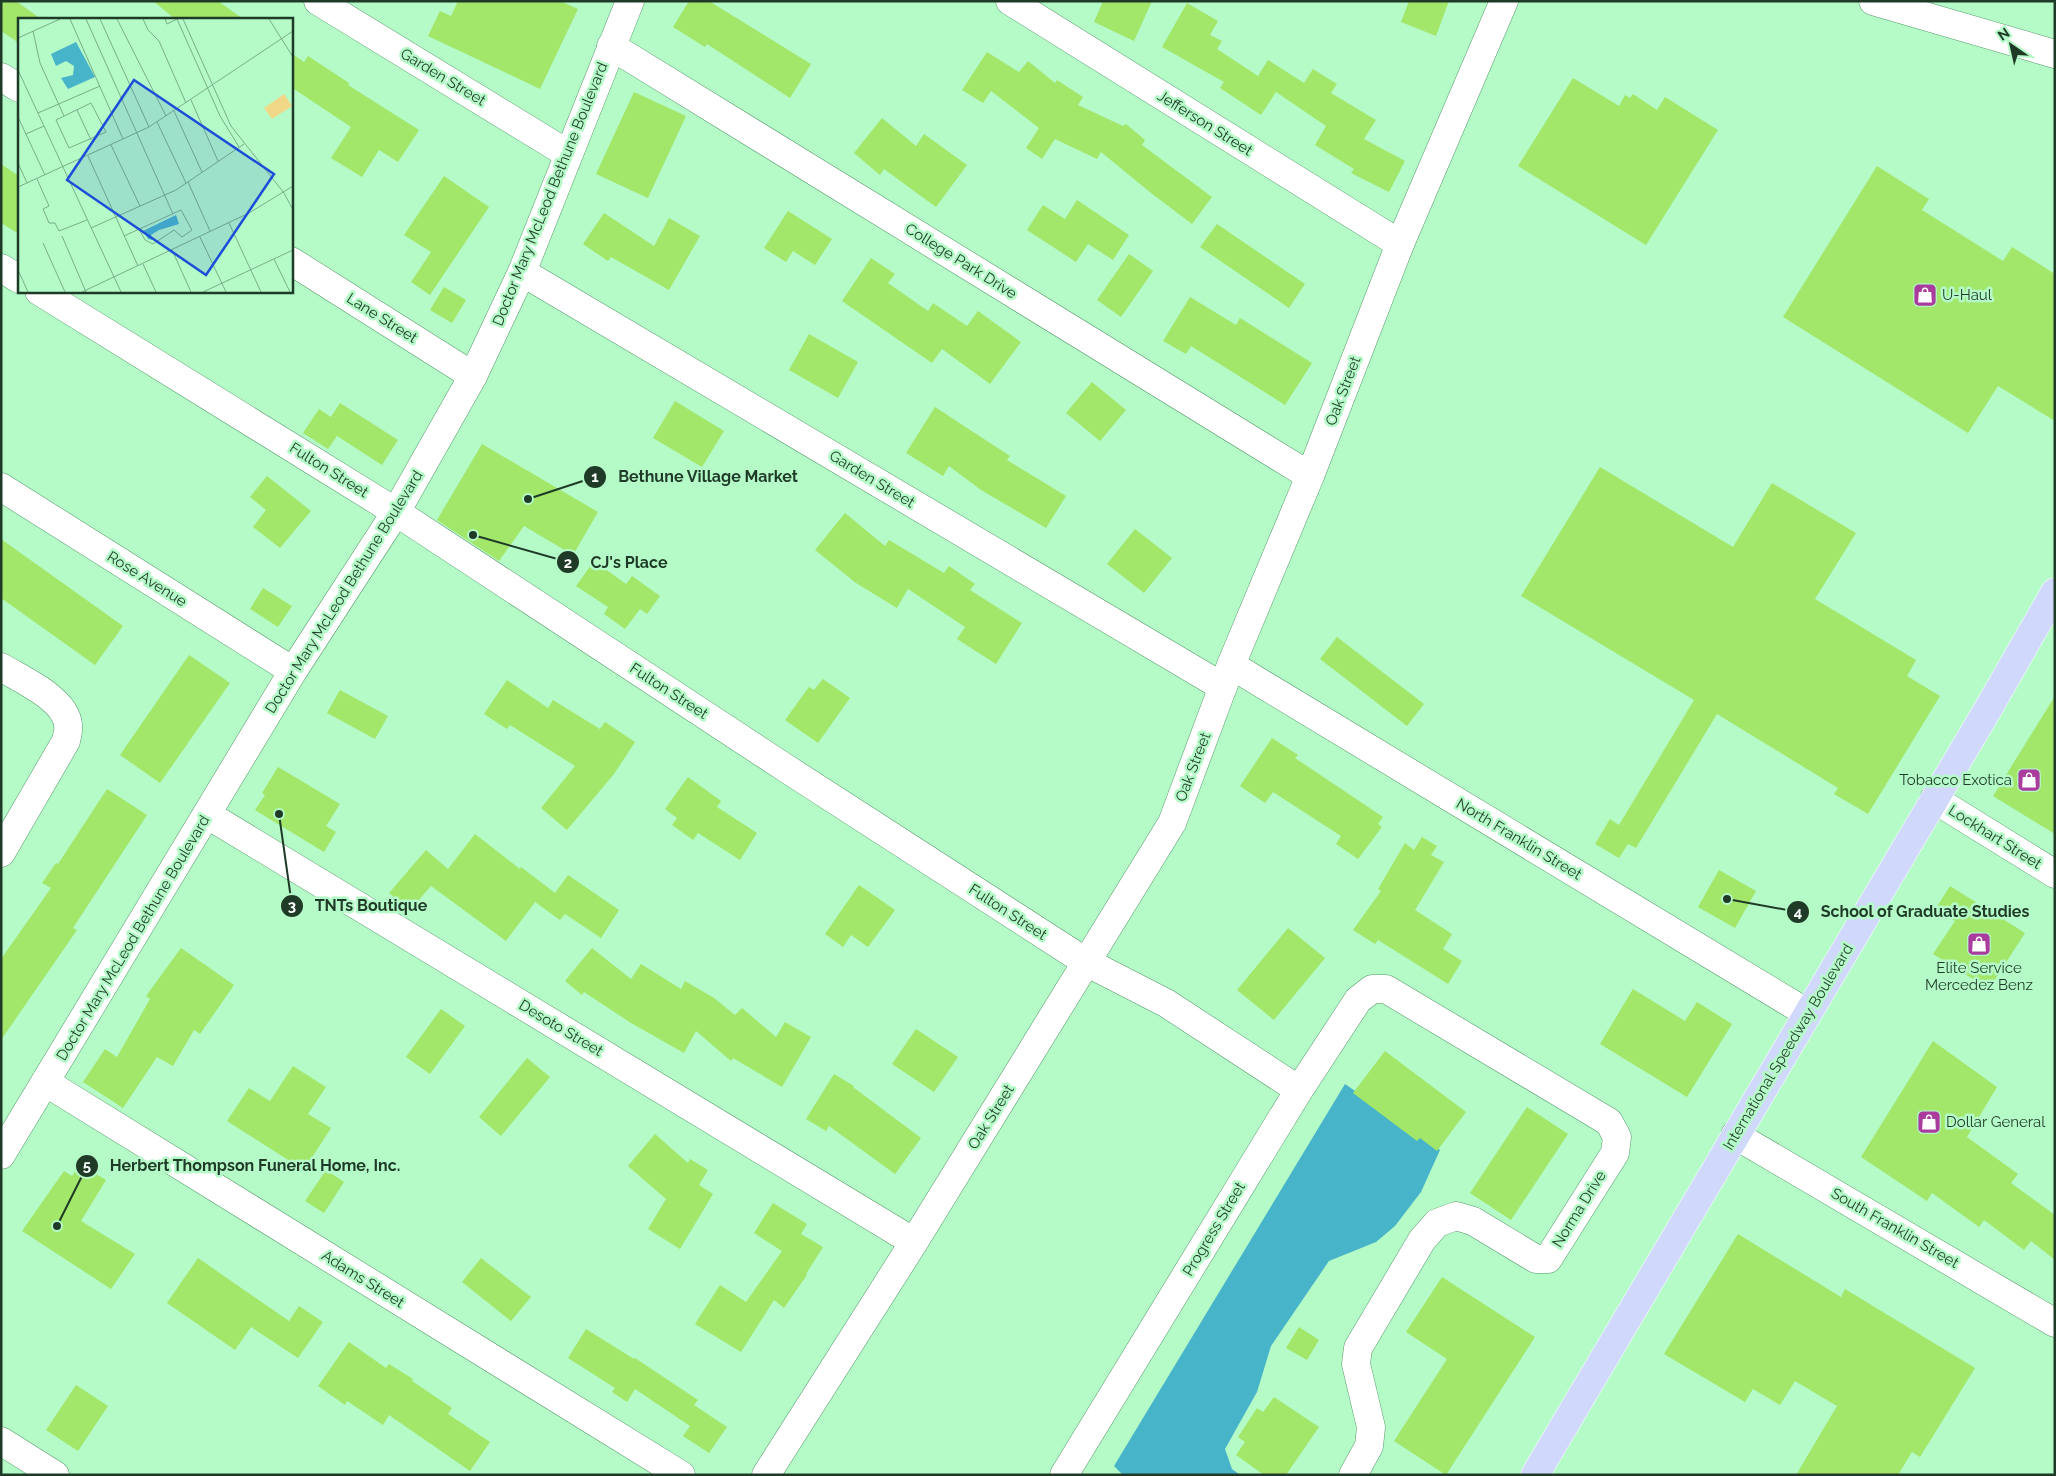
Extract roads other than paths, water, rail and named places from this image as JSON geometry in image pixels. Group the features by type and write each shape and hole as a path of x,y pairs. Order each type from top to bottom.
{"main road":[{"name":"International Speedway Boulevard","path":"1540,1473 1735,1135 2055,592"}],"street":[{"name":"Garden Street","path":"318,1 568,154"},
{"name":"Doctor Mary McLeod Bethune Boulevard","path":"1,1155 208,815 293,671 396,512 473,376 522,272 630,1"},
{"name":"Jefferson Street","path":"1010,1 1400,244"},
{"name":"Oak Street","path":"766,1475 914,1242 1172,823 1227,676 1310,476 1400,244 1504,1"},
{"path":"1873,1 2055,54"},
{"name":"College Park Drive","path":"612,46 1310,476"},
{"path":"1,77 18,87"},
{"name":"Lane Street","path":"292,262 473,376"},
{"path":"1,268 18,278"},
{"name":"Garden Street","path":"522,272 1227,676"},
{"name":"Fulton Street","path":"40,292 396,512 784,767 1086,962 1166,1003 1299,1090"},
{"name":"Rose Avenue","path":"1,487 293,671"},
{"path":"1,667 52,698 62,708 68,725 66,741 1,854"},
{"name":"North Franklin Street","path":"1227,676 1807,1013"},
{"name":"Lockhart Street","path":"1934,799 2055,874"},
{"name":"Desoto Street","path":"208,815 914,1242"},
{"name":"Progress Street","path":"1064,1475 1299,1090 1358,1000 1372,989"},
{"name":"Norma Drive","path":"1353,1475 1369,1446 1371,1427 1356,1364 1358,1348 1422,1240 1436,1223 1456,1216 1473,1221 1536,1259 1548,1259 1615,1153 1617,1137 1609,1122 1386,989 1372,989"},
{"name":"Adams Street","path":"45,1082 681,1475"},
{"name":"South Franklin Street","path":"1735,1135 2055,1323"},
{"path":"1,1441 55,1475"}],"water":[{"path":"1345,1084 1440,1150 1421,1192 1395,1226 1376,1242 1329,1261 1271,1346 1257,1392 1225,1449 1232,1469 1240,1475 1123,1475 1114,1466"}],"place":[{"name":"U-Haul","path":"1925,295"},
{"name":"Bethune Village Market","path":"528,499"},
{"name":"CJ's Place","path":"473,535"},
{"name":"Tobacco Exotica","path":"2029,780"},
{"name":"TNTs Boutique","path":"279,814"},
{"name":"School of Graduate Studies","path":"1727,899"},
{"name":"Elite Service Mercedez Benz","path":"1979,944"},
{"name":"Dollar General","path":"1929,1122"},
{"name":"Herbert Thompson Funeral Home, Inc.","path":"57,1226"}]}
